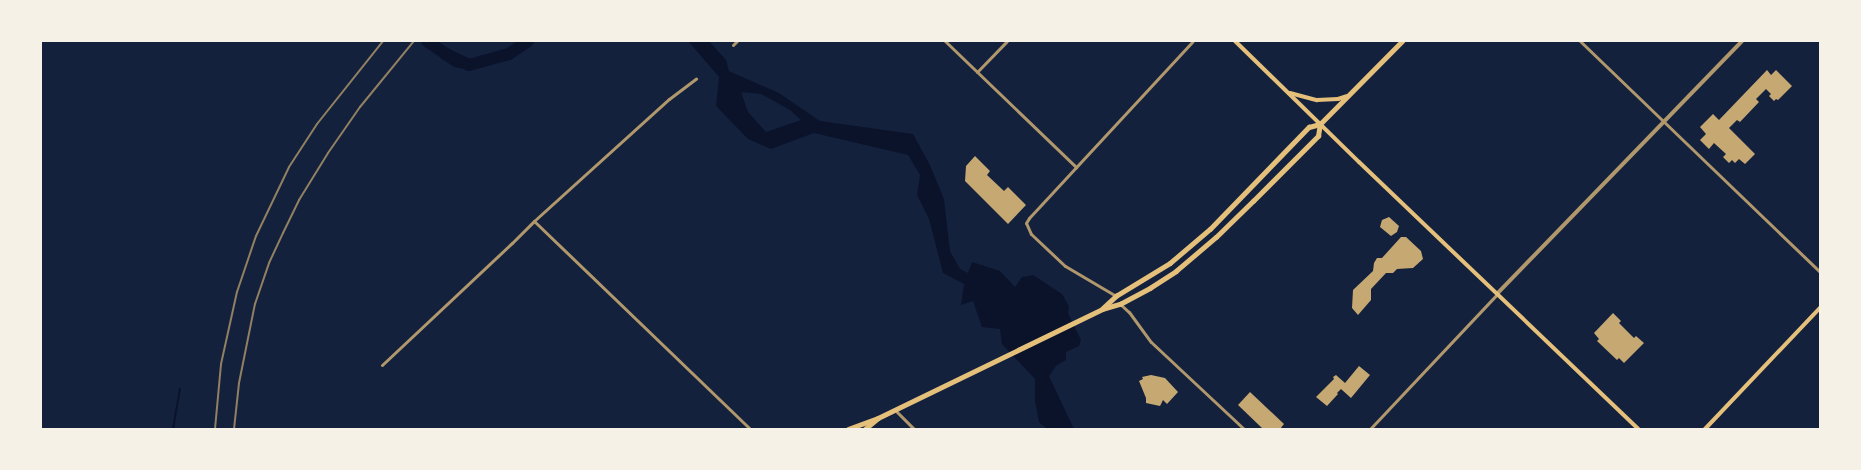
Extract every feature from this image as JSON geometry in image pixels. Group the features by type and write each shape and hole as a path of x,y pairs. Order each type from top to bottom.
{"main road":[{"path":"1235,41 1638,429"},
{"path":"1102,309 1116,296 1146,279 1180,255 1227,213 1309,127 1320,124 1402,41"},
{"path":"1288,92 1317,100 1338,99 1347,96"},
{"path":"848,429 878,418 919,399 1102,309 1120,304 1150,288 1176,271 1216,237 1318,136 1320,124"},
{"path":"1705,429 1820,308"},
{"path":"865,429 878,418"}],"street":[{"path":"734,44 737,41"},
{"path":"944,41 1076,168"},
{"path":"977,72 1007,41"},
{"path":"1116,296 1065,266 1031,234 1026,223 1028,218 1193,41"},
{"path":"1580,41 1664,120 1820,272"},
{"path":"1370,429 1497,294 1742,41"},
{"path":"382,365 512,243 534,220 669,99 696,79"},
{"path":"534,220 750,429"},
{"path":"1120,304 1130,312 1151,342 1244,429"},
{"path":"895,410 914,429"}],"water":[{"path":"421,41 435,41 468,59 464,69 454,67 441,58 438,52 427,47"},
{"path":"688,41 709,41 726,60 729,71 779,93 820,121 913,134 930,165 944,199 950,251 960,269 968,273 972,262 1000,271 1015,287 1022,277 1033,275 1062,294 1069,306 1068,313 1081,340 1079,346 1066,352 1066,360 1056,366 1049,376 1074,429 1047,429 1039,422 1035,402 1035,379 1002,344 1000,329 982,327 973,301 961,305 964,284 943,273 929,219 917,195 920,175 908,155 814,133 771,149 748,139 716,106 719,77","holes":["741,92 761,94 790,110 801,120 766,132 748,112"]}],"building":[{"path":"1767,70 1771,75 1776,70 1792,86 1778,100 1776,99 1774,101 1769,96 1771,94 1766,89 1756,99 1759,102 1740,122 1737,120 1729,128 1755,154 1745,164 1739,159 1735,163 1732,160 1729,163 1723,157 1726,154 1714,143 1709,149 1700,140 1706,134 1700,127 1713,114 1719,120"},
{"path":"975,156 990,171 987,175 1004,191 1008,187 1026,205 1008,224 965,181 966,166"},
{"path":"1389,217 1399,226 1397,232 1391,236 1380,227 1382,220"},
{"path":"1401,237 1406,237 1421,251 1423,259 1413,268 1397,269 1393,273 1386,273 1371,289 1371,300 1358,315 1352,308 1353,290 1373,271 1374,263 1377,258 1382,258"},
{"path":"1613,313 1621,321 1619,323 1634,338 1636,336 1644,343 1624,363 1619,358 1617,360 1597,341 1599,339 1594,333"},
{"path":"1359,366 1370,375 1351,398 1341,389 1327,406 1316,397 1334,379 1333,377 1336,375 1345,383"},
{"path":"1151,375 1165,378 1178,392 1167,404 1163,400 1160,406 1146,403 1146,398 1139,381 1143,379 1142,377"},
{"path":"1250,392 1284,424 1280,429 1263,429 1238,405"}],"waterway":[{"path":"427,41 447,55 469,65 509,54 528,41"},
{"path":"173,429 180,389"}],"railway":[{"path":"215,429 221,364 237,292 256,236 289,167 317,124 383,41"},
{"path":"234,429 239,383 255,304 269,263 299,200 328,153 360,107 414,41"}]}
